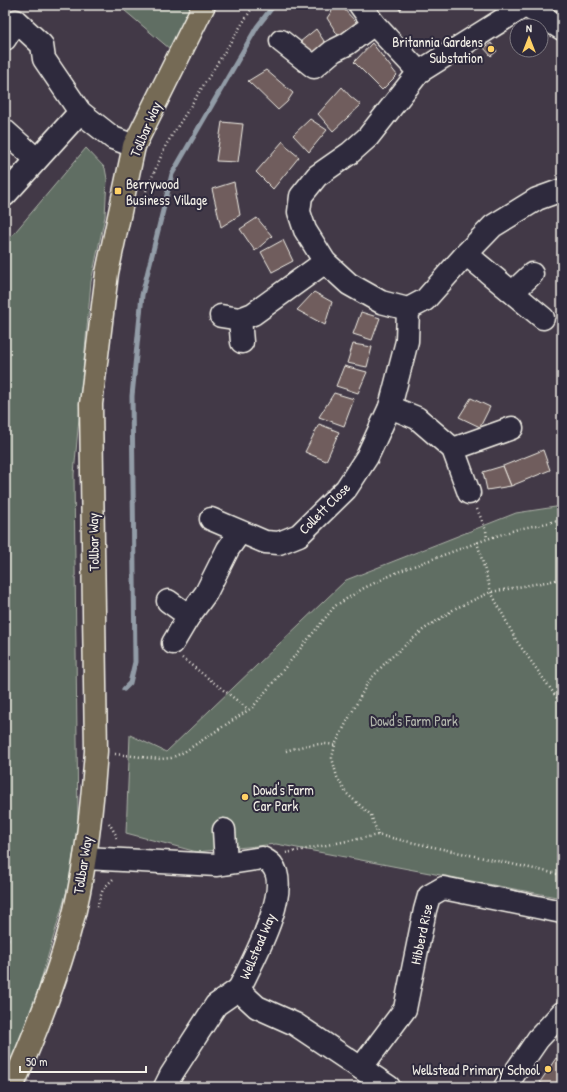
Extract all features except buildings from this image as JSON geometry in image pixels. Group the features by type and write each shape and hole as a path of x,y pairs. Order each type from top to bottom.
{"main road":[{"name":"Tollbar Way","path":"12,1087 46,1005 63,954 75,910 85,858 93,794 96,751 91,404 107,273 134,146 204,5"}],"street":[{"path":"360,5 374,24 419,72"},
{"path":"562,29 526,5 419,72 368,136 350,153 317,176 301,196 299,212 305,230 325,262 349,284 381,302 408,309 425,300 493,226 537,199 562,190"},
{"path":"5,39 16,21 42,45 44,60 80,112 113,138 134,146"},
{"path":"281,41 314,67 333,51 347,44 374,24"},
{"path":"5,195 80,112"},
{"path":"5,131 36,160"},
{"path":"466,254 543,318"},
{"path":"242,342 231,317 253,314 325,262"},
{"path":"513,292 532,274"},
{"name":"Collett Close","path":"211,519 265,542 280,543 299,535 346,489 367,457 390,407 407,341 408,309"},
{"path":"390,407 417,418 453,449 468,493"},
{"path":"453,449 512,428"},
{"path":"173,643 189,616 206,593 228,549 240,532"},
{"path":"168,601 189,616"},
{"path":"224,830 226,863"},
{"path":"85,858 217,865 262,858"},
{"name":"Wellstead Way","path":"262,858 272,865 277,876 277,893 272,917 239,989 257,1007 295,1024 389,1087"},
{"name":"Hibberd Rise","path":"361,1068 406,1009 429,896 443,888 562,912"},
{"path":"165,1087 171,1075 216,1005 239,989"},
{"path":"505,1087 538,1039 562,1013"}],"path":[{"path":"143,197 150,178 166,145 254,5"},
{"path":"468,493 482,520 486,530 487,539"},
{"path":"96,751 160,759 171,758 184,752 253,707 335,606 364,588 400,571 477,542 518,529 562,520"},
{"path":"477,542 491,592 516,640 562,705"},
{"path":"378,835 371,815 346,793 337,777 332,758 335,745 368,682 386,661 423,630 456,608 491,592 562,579"},
{"path":"173,643 174,650 177,654 248,709"},
{"path":"286,751 298,747 318,744 335,745"},
{"path":"109,820 116,835 117,841 114,860"},
{"path":"262,858 378,835 562,875"}],"green space":[{"path":"118,5 192,5 170,49"},
{"path":"86,148 105,168 107,179 105,216 91,282 74,474 78,824 70,880 33,1007 5,1076 5,244"},
{"name":"Dowd's Farm Park","path":"562,506 562,898 276,844 197,852 126,833 130,735 166,752 346,580 516,513"}],"waterway":[{"path":"124,689 130,683 135,662 132,396 142,295 172,174 257,27 274,5"}],"place":[{"name":"Britannia Gardens Substation","path":"491,49"},
{"name":"Berrywood Business Village","path":"118,191"},
{"name":"Dowd's Farm Car Park","path":"245,797"},
{"name":"Wellstead Primary School","path":"548,1069"}]}
